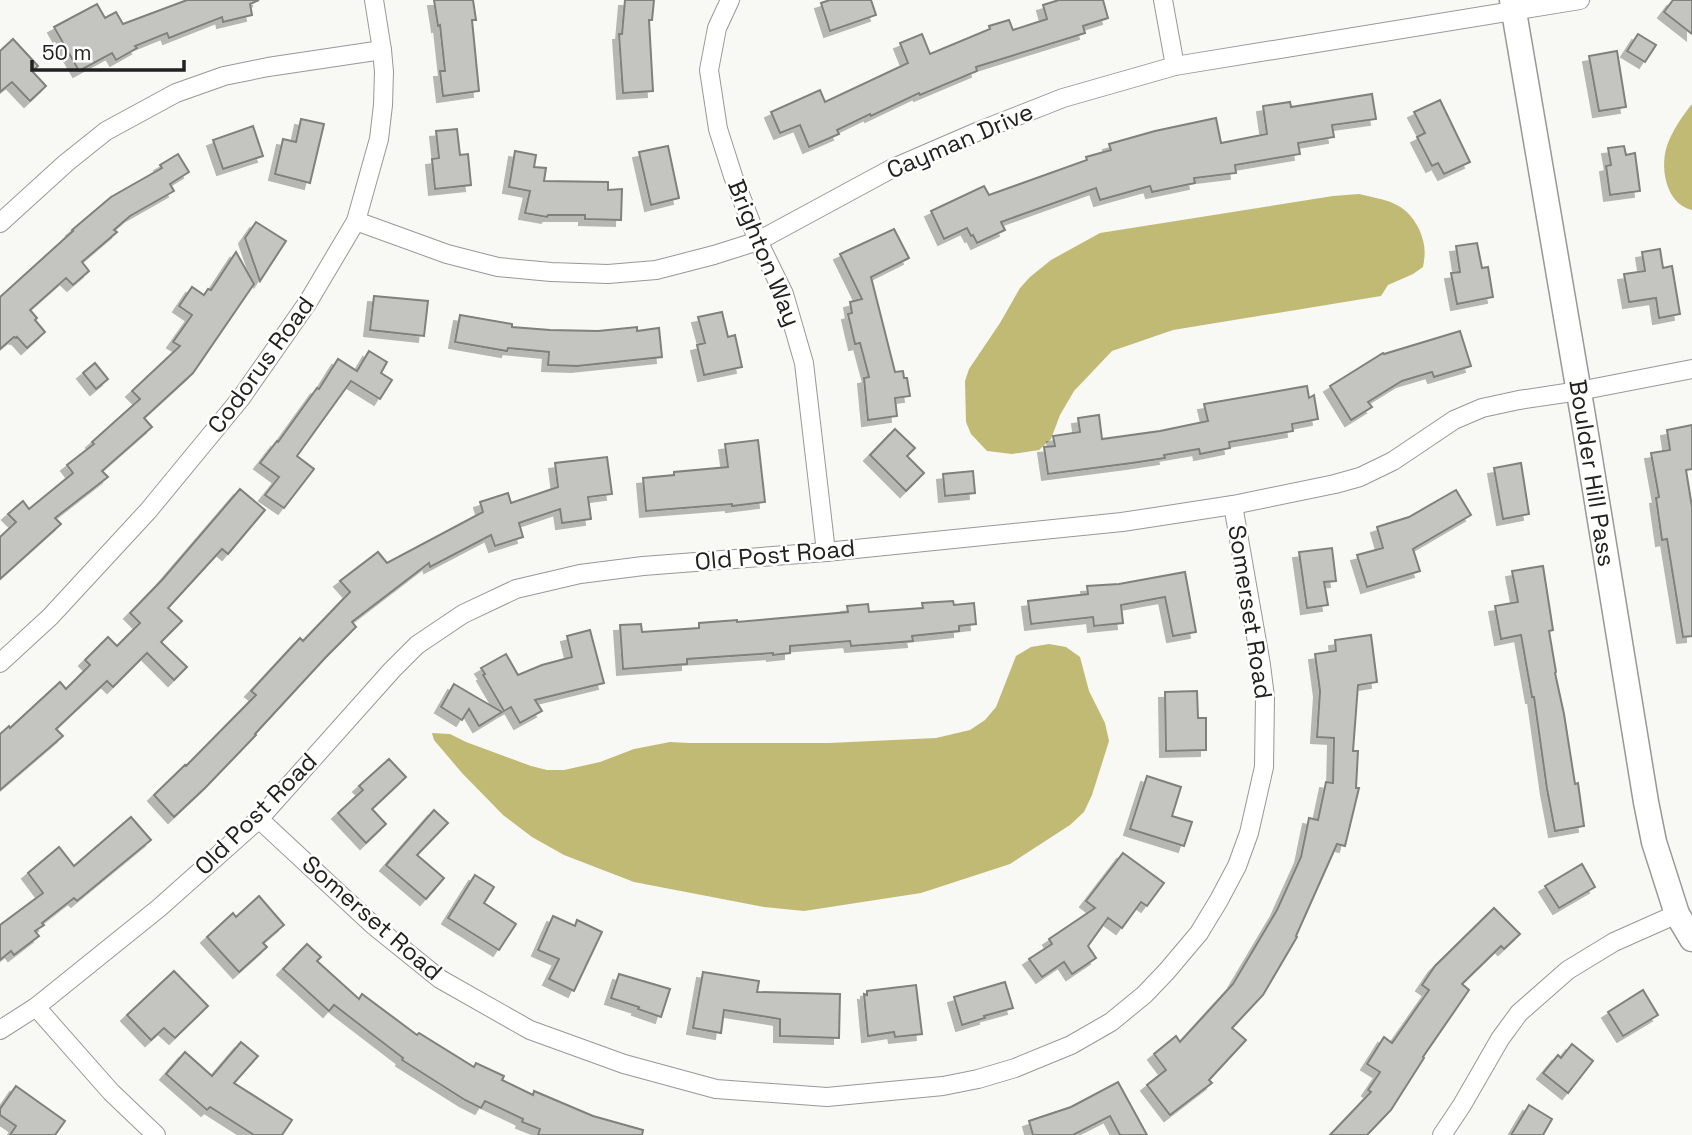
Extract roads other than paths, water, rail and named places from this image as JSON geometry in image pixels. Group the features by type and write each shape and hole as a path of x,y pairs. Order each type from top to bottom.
{"street":[{"name":"Codorus Road","path":"0,663 50,617 148,512 241,398 308,302 356,221 379,139 383,105 384,72 374,0"},
{"name":"Brighton Way","path":"730,0 717,29 709,70 721,138 733,176 758,241 784,294 804,363 826,552"},
{"path":"1163,0 1175,66"},
{"name":"Cayman Drive","path":"356,221 447,254 498,267 608,274 656,270 714,256 758,241 891,169 1063,98 1175,66 1513,6 1580,0"},
{"name":"Boulder Hill Pass","path":"1513,6 1646,802 1654,842 1677,914 1692,939"},
{"path":"3,213 106,131 176,93 223,76 246,71 382,50"},
{"name":"Old Post Road","path":"0,1030 36,1007 159,908 259,819 417,645 463,614 516,589 580,574 643,566 826,552 1122,522 1233,505 1360,477 1393,461 1454,420 1482,408 1692,369"},
{"name":"Somerset Road","path":"259,819 373,925 440,979 530,1030 624,1064 716,1088 827,1097 943,1086 1015,1068 1072,1045 1111,1021 1144,995 1199,933 1237,866 1249,833 1264,767 1265,697 1233,505"},
{"path":"1442,1135 1500,1039 1519,1013 1568,970 1614,942 1677,914"},
{"path":"36,1007 111,1092 156,1135"}]}
